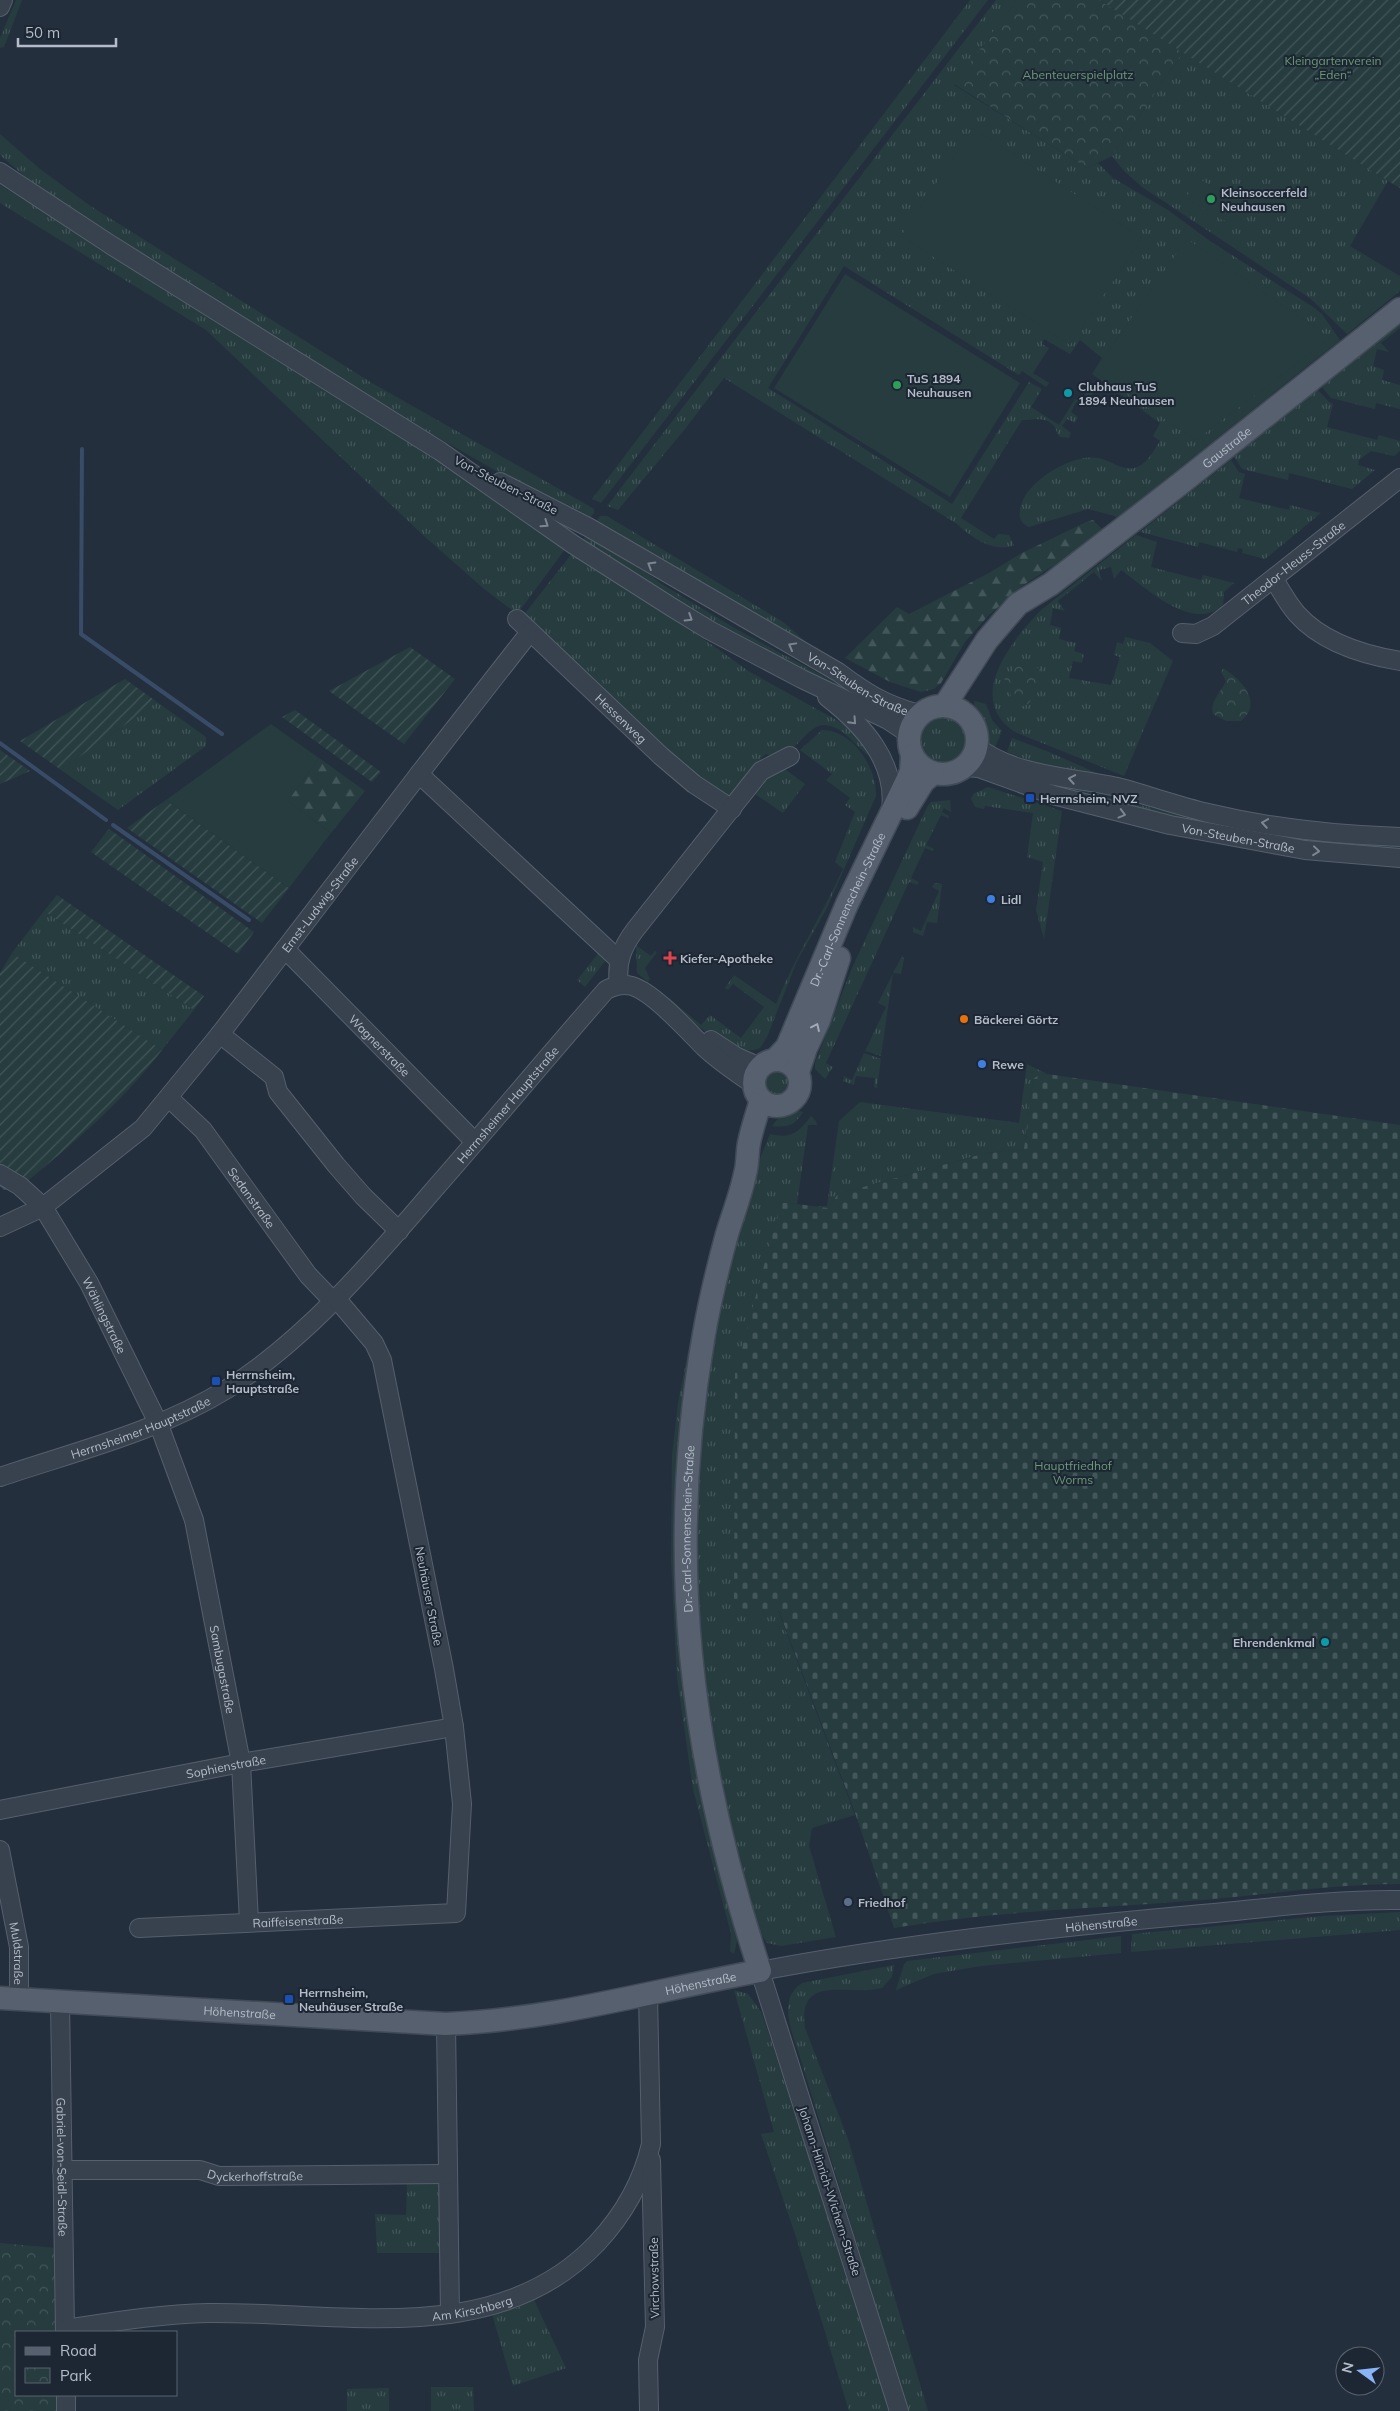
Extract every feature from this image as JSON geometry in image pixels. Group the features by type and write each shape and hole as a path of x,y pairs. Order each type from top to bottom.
{"main road":[{"name":"Gaustraße","path":"967,715 971,693 997,648 1015,623 1051,584 1400,309"},
{"name":"Gaustraße","path":"945,705 1008,613 1033,594 1051,584"},
{"name":"Von-Steuben-Straße","path":"945,705 931,707 919,714 913,722 911,745 922,767 932,773 951,773 964,767"},
{"path":"945,705 959,709 967,715 976,732 976,746 971,760 964,767"},
{"name":"Dr.-Carl-Sonnenschein-Straße","path":"760,1971 727,1862 706,1766 692,1675 684,1559 689,1442 704,1334 720,1259 746,1174 749,1145 765,1084 787,1047 820,966 891,810 911,772 911,745"},
{"name":"Dr.-Carl-Sonnenschein-Straße","path":"765,1084 786,1105 794,1100 800,1092 801,1082 798,1072 806,1048 820,1020 840,954 916,792 932,773"},
{"path":"765,1084 792,1064 798,1072"},
{"name":"Höhenstraße","path":"9,1999 446,2024 493,2022 536,2016 760,1971"}],"street":[{"path":"0,7 3,0"},
{"path":"3,172 111,245 440,450"},
{"name":"Von-Steuben-Straße","path":"440,450 574,545 673,608 709,630 802,679 888,720 911,745"},
{"name":"Von-Steuben-Straße","path":"440,450 588,527 838,672 871,697 893,707 919,714"},
{"name":"Theodor-Heuss-Straße","path":"1182,633 1196,634 1210,628 1400,478"},
{"path":"1274,579 1297,614 1320,633 1362,652 1400,661"},
{"name":"Hessenweg","path":"517,619 661,756 694,784 732,809"},
{"name":"Ernst-Ludwig-Straße","path":"0,1226 43,1208 143,1128 220,1034 530,632"},
{"name":"Von-Steuben-Straße","path":"802,679 840,708 876,748 885,763 891,780 891,810"},
{"name":"Von-Steuben-Straße","path":"976,746 993,757 1033,771 1120,788 1209,813 1310,830 1400,837"},
{"path":"765,1084 736,1057 710,1039 684,1026 643,992 634,986 619,985 619,960 624,946 635,930 761,771 790,756"},
{"name":"Von-Steuben-Straße","path":"964,767 985,770 1053,794 1114,812 1179,827 1305,850 1400,858"},
{"path":"419,774 619,960"},
{"name":"Wagnerstraße","path":"284,950 475,1142"},
{"name":"Herrnsheimer Hauptstraße","path":"0,1478 159,1425 225,1390 255,1370 288,1343 334,1299 399,1231 606,990 619,985"},
{"path":"220,1034 274,1077 278,1092 363,1196 399,1231"},
{"name":"Sedanstraße","path":"169,1098 203,1130 308,1275 334,1299"},
{"name":"Wählingstraße","path":"0,1174 20,1186 43,1208 88,1283 159,1425"},
{"name":"Neuhäuser Straße","path":"334,1299 374,1343 382,1360 444,1669 454,1728 462,1804 456,1913"},
{"name":"Sambugastraße","path":"159,1425 194,1520 241,1763 249,1922"},
{"name":"Sophienstraße","path":"0,1810 241,1763 454,1728"},
{"name":"Muldstraße","path":"0,1850 19,1947 9,1999"},
{"name":"Höhenstraße","path":"760,1971 895,1948 1025,1932 1325,1902 1400,1900"},
{"name":"Raiffeisenstraße","path":"139,1928 456,1913"},
{"name":"Johann-Hinrich-Wichern-Straße","path":"760,1971 899,2411"},
{"name":"Am Kirschberg","path":"65,2331 139,2318 207,2313 367,2320 450,2314 515,2297 555,2278 573,2265 611,2228 624,2211 642,2177 651,2144 648,1994"},
{"name":"Gabriel-von-Seidl-Straße","path":"60,2002 65,2331"},
{"path":"446,2024 450,2314"},
{"name":"Virchowstraße","path":"649,2411 648,2360 655,2326 651,2144"},
{"name":"Dyckerhoffstraße","path":"62,2170 200,2170 220,2176 448,2174"},
{"path":"66,2396 66,2411"}],"green space":[{"path":"16,0 22,0 4,47 0,48 0,38"},
{"path":"970,0 988,0 601,503 592,499"},
{"path":"996,0 1017,0 954,85 1087,168 1098,163 1113,178 1168,210 1210,241 1313,307 1322,314 1340,340 1118,517 1088,509 1029,527 1020,518 1021,505 1032,486 1042,478 1064,464 1088,458 1103,459 1130,469 1139,466 1149,457 1160,441 1153,436 1160,423 1092,374 1102,358 1080,340 1070,354 1044,339 1042,344 1049,348 1033,373 1049,383 1046,387 1022,371 1019,375 844,266 768,388 952,504 1029,382 1042,389 1031,407 1059,425 1075,399 1081,402 1090,386 1095,389 1086,406 1076,402 1071,412 1078,417 1075,423 1067,419 1062,426 1071,433 1069,438 1060,437 1054,426 1047,421 1039,419 1022,420 961,518 994,539 998,534 1009,535 1014,545 1007,547 991,546 976,539 957,524 724,378 685,429 618,510 607,506"},
{"name":"Abenteuerspielplatz","path":"1017,0 1099,0 1183,52 1112,156 1087,168 954,84"},
{"name":"Kleingartenverein „Eden“","path":"1099,0 1400,0 1400,188 1388,181"},
{"path":"1183,52 1388,181 1350,246 1400,276 1400,291 1347,334 1311,299 1142,187 1124,171 1112,156"},
{"path":"973,128 1142,238 1070,345 901,236"},
{"path":"0,134 40,169 89,205 372,383 589,506 594,509 594,513 586,522 365,396 42,191 0,155"},
{"name":"Kleinsoccerfeld Neuhausen","path":"1198,178 1236,201 1224,221 1186,198"},
{"path":"0,185 320,383 566,548 517,614 483,588 424,536 206,330 0,203"},
{"path":"1187,239 1330,338 1196,440 1094,371"},
{"name":"TuS 1894 Neuhausen","path":"845,274 1020,383 950,497 774,388"},
{"path":"1400,325 1400,328 1381,343 1389,352 1377,349 1373,366 1384,370 1382,380 1400,385 1400,409 1376,403 1375,409 1331,398 1322,387"},
{"path":"1318,390 1333,404 1327,427 1377,440 1379,435 1400,441 1400,451 1394,456 1371,451 1359,460 1358,465 1375,470 1352,489 1289,473 1288,480 1242,469 1234,457"},
{"path":"1231,460 1239,472 1245,474 1239,498 1289,510 1290,505 1321,513 1265,559 1242,553 1243,549 1238,548 1237,552 1199,542 1198,547 1140,532"},
{"path":"600,516 607,516 783,622 833,665 593,526"},
{"path":"1093,520 1103,530 1076,551 1022,586 988,616 965,642 941,683 934,689 921,692 890,682 845,658 897,607 909,614 989,573 1020,554"},
{"path":"588,534 632,561 660,583 736,629 868,700 886,714 711,622 582,541"},
{"path":"1136,535 1157,542 1151,567 1201,580 1203,575 1234,583 1224,592 1223,606 1211,613 1198,614 1184,611 1156,596 1121,570 1114,579 1111,567 1099,570 1102,581 1094,572 1058,601 1065,611 1053,608 1050,625 1061,628 1059,639 1076,643 1074,651 1084,654 1082,663 1073,661 1069,678 1111,685 1120,657 1114,655 1117,642 1123,644 1125,637 1150,643 1173,661 1124,776 1015,732 1000,719 993,703 993,687 998,670 1007,653 1041,610"},
{"path":"573,552 684,625 750,672 858,734 873,758 867,755 837,728 821,725 785,753 776,756 765,754 731,798 695,781 522,617"},
{"path":"410,647 455,679 404,744 329,691"},
{"path":"1016,663 1041,669 1033,696 1026,705 1021,706 1013,703 1009,688 1004,682 1006,674 1012,672"},
{"path":"1223,668 1237,678 1250,699 1248,714 1241,721 1226,721 1213,714 1214,701 1226,681 1221,672"},
{"path":"125,679 157,702 61,770 20,741"},
{"path":"974,701 986,704 992,720 1002,731 993,752 980,728"},
{"path":"157,702 206,737 206,746 118,810 61,770"},
{"path":"295,710 381,772 372,782 282,717"},
{"path":"938,714 948,714 962,721 969,735 969,745 962,759 948,766 938,766 928,762 921,755 917,745 917,735 921,725 928,718"},
{"path":"271,724 319,758 288,801 331,833 289,888 166,800"},
{"path":"822,730 844,736 861,752 872,774 876,796 827,908 797,961 767,1037 760,1048 750,1050 738,1048 725,1043 698,1027 667,1002 670,999 701,1025 710,1015 741,1038 764,1007 733,984 728,990 725,988 734,975 776,1004 792,970 843,869 835,862 855,812 845,805 850,798 826,780 832,774 800,750"},
{"path":"1012,738 1108,778 1052,769 1007,752"},
{"path":"0,750 30,771 0,784"},
{"path":"319,758 365,791 331,833 287,801"},
{"path":"782,767 805,784 783,813 752,792 770,769 777,774"},
{"path":"1031,780 1066,786 1153,808 1199,817 1400,845 1400,851 1305,843 1207,827"},
{"path":"988,787 1062,811 1044,939 1036,910 1043,862 1027,857 1033,813 985,806 984,809 975,807 971,799 973,794"},
{"path":"166,800 289,888 262,923 127,828"},
{"path":"950,800 951,812 944,808 942,812 949,816 948,818 941,815 926,845 934,849 933,851 925,848 911,878 919,882 917,885 909,882 826,1063 833,1067 825,1079 815,1069 815,1063 852,968 927,807 931,802"},
{"path":"109,829 254,932 238,954 91,852"},
{"path":"935,883 942,884 937,923 927,922 923,936 913,932 913,927 921,931 939,891 932,887"},
{"path":"57,895 204,996 194,1010 44,911"},
{"path":"44,911 194,1010 162,1050 12,953"},
{"path":"636,945 651,956 655,951 657,952 645,968 650,979 648,982 637,973"},
{"path":"601,950 609,956 585,987 577,980"},
{"path":"12,953 162,1050 115,1104 25,1183 0,1168 0,973"},
{"path":"902,956 904,959 901,974 893,973"},
{"path":"893,974 881,1056 865,1051 886,1007 878,1003"},
{"path":"864,1053 881,1059 877,1088 874,1087 875,1078 856,1076 854,1085 843,1081 844,1076 852,1080"},
{"path":"1027,1064 1047,1074 1039,1075 1033,1079 1024,1149 986,1153 838,1194 828,1208 816,1206 827,1206 839,1121 860,1102 1019,1123"},
{"path":"776,1067 782,1068 787,1072 791,1077 791,1089 787,1094 782,1098 776,1099 770,1098 765,1094 761,1089 760,1083 761,1077 765,1072 770,1068"},
{"name":"Hauptfriedhof Worms","path":"1047,1074 1400,1125 1400,1884 1347,1886 1215,1899 1004,1914 894,1928 854,1810 779,1611 734,1608 735,1374 781,1202 828,1208 838,1194 986,1153 1024,1149 1033,1079 1039,1075"},
{"path":"795,1110 803,1112 794,1123 787,1126 772,1126 781,1115"},
{"path":"811,1116 817,1125 808,1125 797,1204 781,1202 734,1608 778,1610 855,1815 812,1828 809,1846 836,1937 781,1946 767,1943 761,1934 729,1825 703,1698 692,1534 712,1324 754,1173 770,1134 783,1136 794,1133"},
{"path":"722,1217 698,1330 693,1749 708,1830 735,1930 737,1941 734,1954 730,1951 731,1934 693,1789 677,1677 671,1561 672,1455 678,1403 695,1316 718,1223"},
{"path":"1400,1912 1400,1930 1131,1952 1132,1934 1323,1916"},
{"path":"1121,1936 1121,1953 981,1966 934,1974 896,1990 904,1964 907,1961"},
{"path":"894,1965 892,1977 882,1988 869,1990 828,1990 817,1993 809,1999 805,2011 805,2028 848,2139 928,2411 908,2411 791,2028 788,2008 794,1990 802,1983"},
{"path":"734,1990 748,1994 762,2013 891,2411 849,2411 797,2240 761,2134 774,2132"},
{"path":"407,2183 437,2183 443,2188 444,2253 377,2253 375,2214 406,2215"},
{"path":"0,2243 56,2248 57,2331 15,2331 15,2396 59,2396 59,2411 0,2411"},
{"path":"534,2300 566,2368 513,2386 492,2314 516,2308"},
{"path":"431,2387 473,2387 474,2411 431,2411"},
{"path":"389,2388 389,2411 347,2411 347,2389"}],"waterway":[{"path":"82,449 81,634 222,734"},
{"path":"0,743 106,820"},
{"path":"113,825 249,920"},
{"path":"0,1184 5,1188"}],"place":[{"name":"Kleinsoccerfeld Neuhausen","path":"1211,199"},
{"name":"TuS 1894 Neuhausen","path":"897,385"},
{"name":"Clubhaus TuS 1894 Neuhausen","path":"1068,393"},
{"name":"Herrnsheim, NVZ","path":"1030,798"},
{"name":"Lidl","path":"991,899"},
{"name":"Kiefer-Apotheke","path":"670,958"},
{"name":"Bäckerei Görtz","path":"964,1019"},
{"name":"Rewe","path":"982,1064"},
{"name":"Herrnsheim, Hauptstraße","path":"216,1381"},
{"name":"Ehrendenkmal","path":"1325,1642"},
{"name":"Friedhof","path":"848,1902"},
{"name":"Herrnsheim, Neuhäuser Straße","path":"289,1999"}]}
